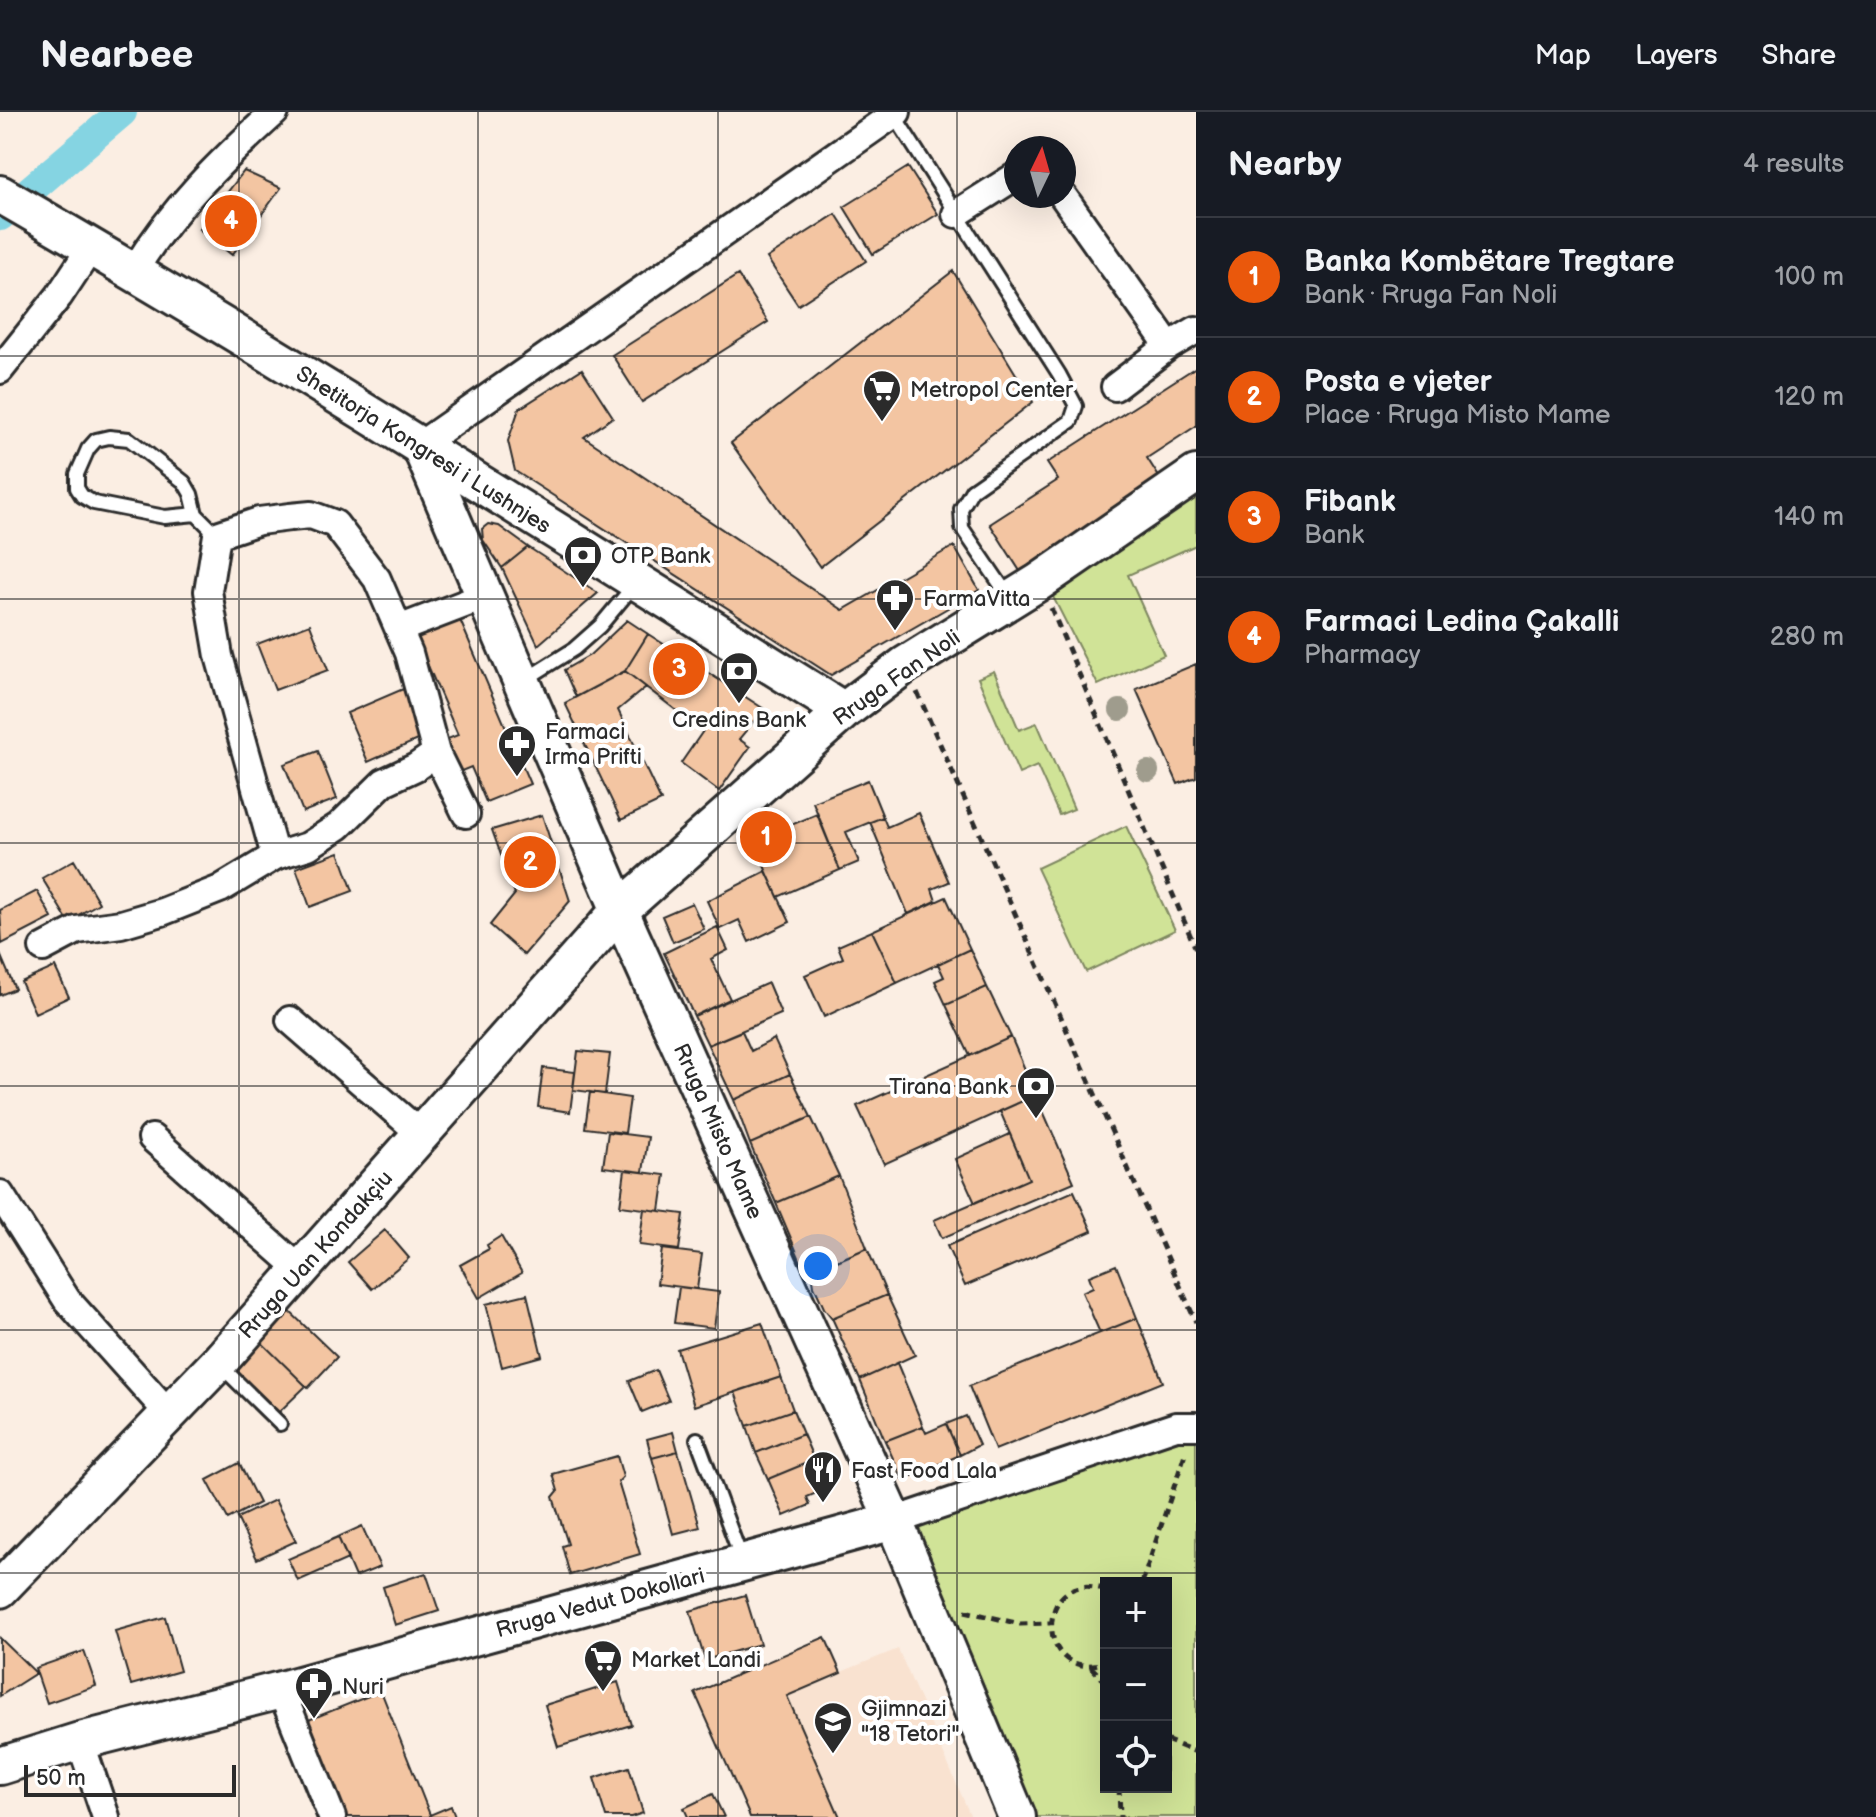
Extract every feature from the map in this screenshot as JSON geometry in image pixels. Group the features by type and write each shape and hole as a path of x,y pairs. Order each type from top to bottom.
{"main road":[{"name":"Shetitorja Kongresi i Lushnjes","path":"0,194 134,271 420,445 844,711"},
{"name":"Rruga Misto Mame","path":"420,445 620,910 894,1521 1017,1817"},
{"name":"Rruga Fan Noli","path":"620,910 844,711 905,665 1025,590 1196,474"},
{"name":"Rruga Uan Kondakçiu","path":"0,1589 218,1363 620,910"},
{"name":"Rruga Vedut Dokollari","path":"0,1766 80,1741 281,1690 894,1521"}],"street":[{"path":"134,271 169,220 200,183 275,112"},
{"path":"420,445 895,113"},
{"path":"956,214 1004,184"},
{"path":"1071,208 1169,346"},
{"path":"0,370 59,296 87,244"},
{"path":"1115,387 1169,346 1196,330"},
{"path":"275,856 219,656 208,591 217,535 259,521 311,515 335,524 377,579 409,653 436,753 466,814"},
{"path":"399,629 485,596"},
{"path":"43,948 77,930 121,924 162,912 220,889 275,856 308,846 339,826 384,782 416,767 436,753"},
{"path":"290,1020 421,1134"},
{"path":"152,1138 301,1270"},
{"path":"0,1194 67,1300 170,1415"},
{"name":"Rruga Vedut Dokollari","path":"894,1521 1176,1426 1194,1432"},
{"path":"281,1690 332,1817"},
{"path":"80,1741 106,1817"}],"lane":[{"path":"895,113 1076,406 1071,421 972,490 961,509 962,528 1025,590"},
{"path":"196,514 165,517 94,503 82,496 77,488 77,474 88,449 96,440 109,437 129,439 184,482 196,514 217,535"},
{"path":"522,681 583,641 600,626 637,581"},
{"path":"218,1363 280,1424"},
{"path":"697,1439 743,1563"}],"path":[{"path":"1025,590 1196,949"},
{"path":"905,665 1196,1322"},
{"path":"1144,1577 1180,1463 1194,1432"},
{"path":"1100,1588 1083,1587 1071,1591 1060,1599 1050,1623 1051,1636 1066,1658 1077,1664 1100,1664"},
{"path":"926,1599 1020,1624 1050,1623"},
{"path":"1090,1666 1100,1676"},
{"path":"1172,1742 1196,1752"},
{"path":"1119,1793 1120,1817"}],"shaded area":[{"name":"Gjimnazi \"18 Tetori\"","path":"825,1637 841,1672 898,1649 971,1817 750,1817 695,1694"}],"green space":[{"path":"1196,483 1196,545 1128,575 1164,655 1098,685 1048,587"},
{"path":"994,671 1019,730 1037,723 1074,809 1059,815 1037,766 1019,774 978,678"},
{"path":"1126,826 1175,930 1086,972 1037,868"},
{"path":"1156,1437 1196,1441 1196,1817 1035,1817 915,1535 917,1525"}],"building":[{"path":"908,167 938,214 873,254 844,207"},
{"path":"244,171 281,188 232,255 199,229"},
{"path":"836,214 866,261 798,305 767,258"},
{"name":"Metropol Center","path":"953,271 1033,402 820,567 731,443"},
{"path":"738,275 768,322 642,402 612,355"},
{"path":"1196,367 1196,426 1147,458 1161,480 1020,571 990,524 1058,480 1047,463"},
{"path":"582,369 613,417 584,437 843,610 954,546 979,590 831,675 515,471 508,441 519,409"},
{"path":"488,524 499,526 528,547 502,568 483,540 482,529"},
{"path":"528,547 598,593 538,645 502,568"},
{"path":"460,620 530,784 486,802 471,767 459,772 445,740 458,735 416,638"},
{"path":"627,620 648,634 625,671 576,697 564,670 590,655"},
{"path":"310,624 328,670 275,690 257,644"},
{"path":"648,634 764,709 739,739 750,747 719,791 681,763 703,731 625,671"},
{"path":"1196,664 1196,777 1178,784 1136,689"},
{"path":"625,671 646,687 618,710 661,801 621,820 565,703"},
{"path":"403,689 424,737 368,762 347,713"},
{"path":"318,751 337,799 303,812 284,764"},
{"path":"868,780 883,817 846,832 859,862 840,870 813,802"},
{"path":"919,813 949,882 932,889 936,901 908,914 870,822 883,817 887,827"},
{"path":"817,814 840,870 778,897 753,841"},
{"path":"542,815 570,901 524,955 490,925 515,894 492,830"},
{"path":"339,852 353,891 310,907 296,868"},
{"path":"74,860 99,903 68,921 42,878"},
{"path":"766,871 790,922 749,942 739,920 720,929 707,901"},
{"path":"37,891 52,918 2,944 0,910"},
{"path":"946,897 970,949 897,983 872,931"},
{"path":"692,903 704,929 673,942 662,916"},
{"path":"717,927 728,950 711,959 730,999 694,1016 664,953"},
{"path":"872,931 897,983 824,1017 805,975 843,958 838,946"},
{"path":"970,949 987,987 946,1005 935,981 944,977 938,964"},
{"path":"0,954 15,989 0,995"},
{"path":"55,967 69,997 35,1013 21,982"},
{"path":"768,983 781,1014 708,1045 694,1016"},
{"path":"987,987 1011,1037 970,1056 946,1005"},
{"path":"742,1031 751,1051 774,1039 790,1074 734,1100 708,1045"},
{"path":"1011,1037 1036,1095 884,1164 857,1106"},
{"path":"578,1051 610,1054 605,1094 573,1090"},
{"path":"543,1068 575,1072 570,1112 538,1107"},
{"path":"790,1074 811,1117 750,1144 734,1100"},
{"path":"590,1092 630,1098 625,1133 585,1128"},
{"path":"1036,1095 1074,1182 942,1238 934,1220 1029,1179 1000,1111"},
{"path":"811,1117 839,1176 776,1203 750,1144"},
{"path":"608,1132 648,1137 643,1172 603,1167"},
{"path":"1010,1134 1029,1179 975,1203 955,1159"},
{"path":"625,1170 665,1175 660,1211 620,1206"},
{"path":"839,1176 867,1248 806,1274 776,1203"},
{"path":"1074,1191 1092,1231 965,1286 947,1246"},
{"path":"644,1209 684,1214 679,1250 639,1245"},
{"path":"385,1230 409,1258 372,1289 348,1262"},
{"path":"501,1236 522,1273 479,1298 460,1265 489,1249 487,1245"},
{"path":"867,1248 887,1295 832,1318 814,1286 812,1272"},
{"path":"662,1249 702,1254 697,1289 657,1284"},
{"path":"1116,1265 1137,1318 1100,1333 1082,1292 1093,1287 1089,1276"},
{"path":"679,1287 719,1292 714,1328 674,1323"},
{"path":"527,1294 542,1356 502,1367 486,1304"},
{"path":"887,1295 915,1355 860,1380 832,1318"},
{"path":"283,1305 337,1357 308,1388 254,1335"},
{"path":"1137,1318 1163,1382 995,1450 969,1386"},
{"path":"762,1323 781,1377 694,1406 677,1349"},
{"path":"254,1335 306,1386 277,1414 225,1363"},
{"path":"897,1363 923,1426 885,1441 860,1380"},
{"path":"656,1370 669,1401 642,1412 629,1381"},
{"path":"781,1377 793,1410 747,1426 735,1392"},
{"path":"793,1410 803,1434 756,1453 747,1426"},
{"path":"966,1416 979,1445 960,1455 946,1424"},
{"path":"946,1424 960,1455 903,1480 885,1441 923,1426 926,1433"},
{"path":"673,1432 678,1451 652,1458 647,1439"},
{"path":"803,1434 814,1460 768,1479 756,1453"},
{"path":"678,1451 700,1527 673,1534 652,1458"},
{"path":"617,1456 623,1477 618,1482 640,1554 570,1575 562,1546 568,1544 553,1497 558,1491 553,1474"},
{"path":"814,1460 826,1489 807,1497 810,1505 784,1516 768,1479"},
{"path":"239,1463 259,1503 228,1519 207,1480"},
{"path":"275,1500 296,1541 257,1559 237,1518"},
{"path":"362,1526 380,1567 355,1577 338,1537"},
{"path":"338,1537 348,1559 298,1581 288,1559"},
{"path":"426,1573 439,1611 395,1625 383,1587"},
{"path":"745,1595 760,1644 705,1660 690,1611"},
{"path":"165,1617 180,1671 131,1685 115,1631"},
{"path":"825,1637 841,1673 787,1696 840,1817 750,1817 695,1693"},
{"path":"0,1638 36,1673 0,1696"},
{"path":"84,1651 96,1686 47,1703 35,1668"},
{"path":"618,1682 631,1725 558,1747 545,1705"},
{"path":"381,1691 430,1815 451,1806 455,1817 344,1817 306,1721"},
{"path":"629,1767 643,1813 631,1817 606,1817 594,1778"},
{"path":"713,1794 724,1817 688,1817 684,1808"}],"waterway":[{"path":"0,216 122,112"}],"place":[{"name":"Farmaci Ledina Çakalli","path":"231,221"},
{"name":"Metropol Center","path":"882,423"},
{"name":"OTP Bank","path":"583,589"},
{"name":"FarmaVitta","path":"895,632"},
{"name":"Fibank","path":"679,669"},
{"name":"Credins Bank","path":"739,705"},
{"name":"Farmaci Irma Prifti","path":"517,778"},
{"name":"Banka Kombëtare Tregtare","path":"766,837"},
{"name":"Posta e vjeter","path":"530,862"},
{"name":"Tirana Bank","path":"1036,1120"},
{"name":"Fast Food Lala","path":"823,1504"},
{"name":"Market Landi","path":"603,1693"},
{"name":"Nuri","path":"314,1720"},
{"name":"Gjimnazi \"18 Tetori\"","path":"833,1755"}]}
